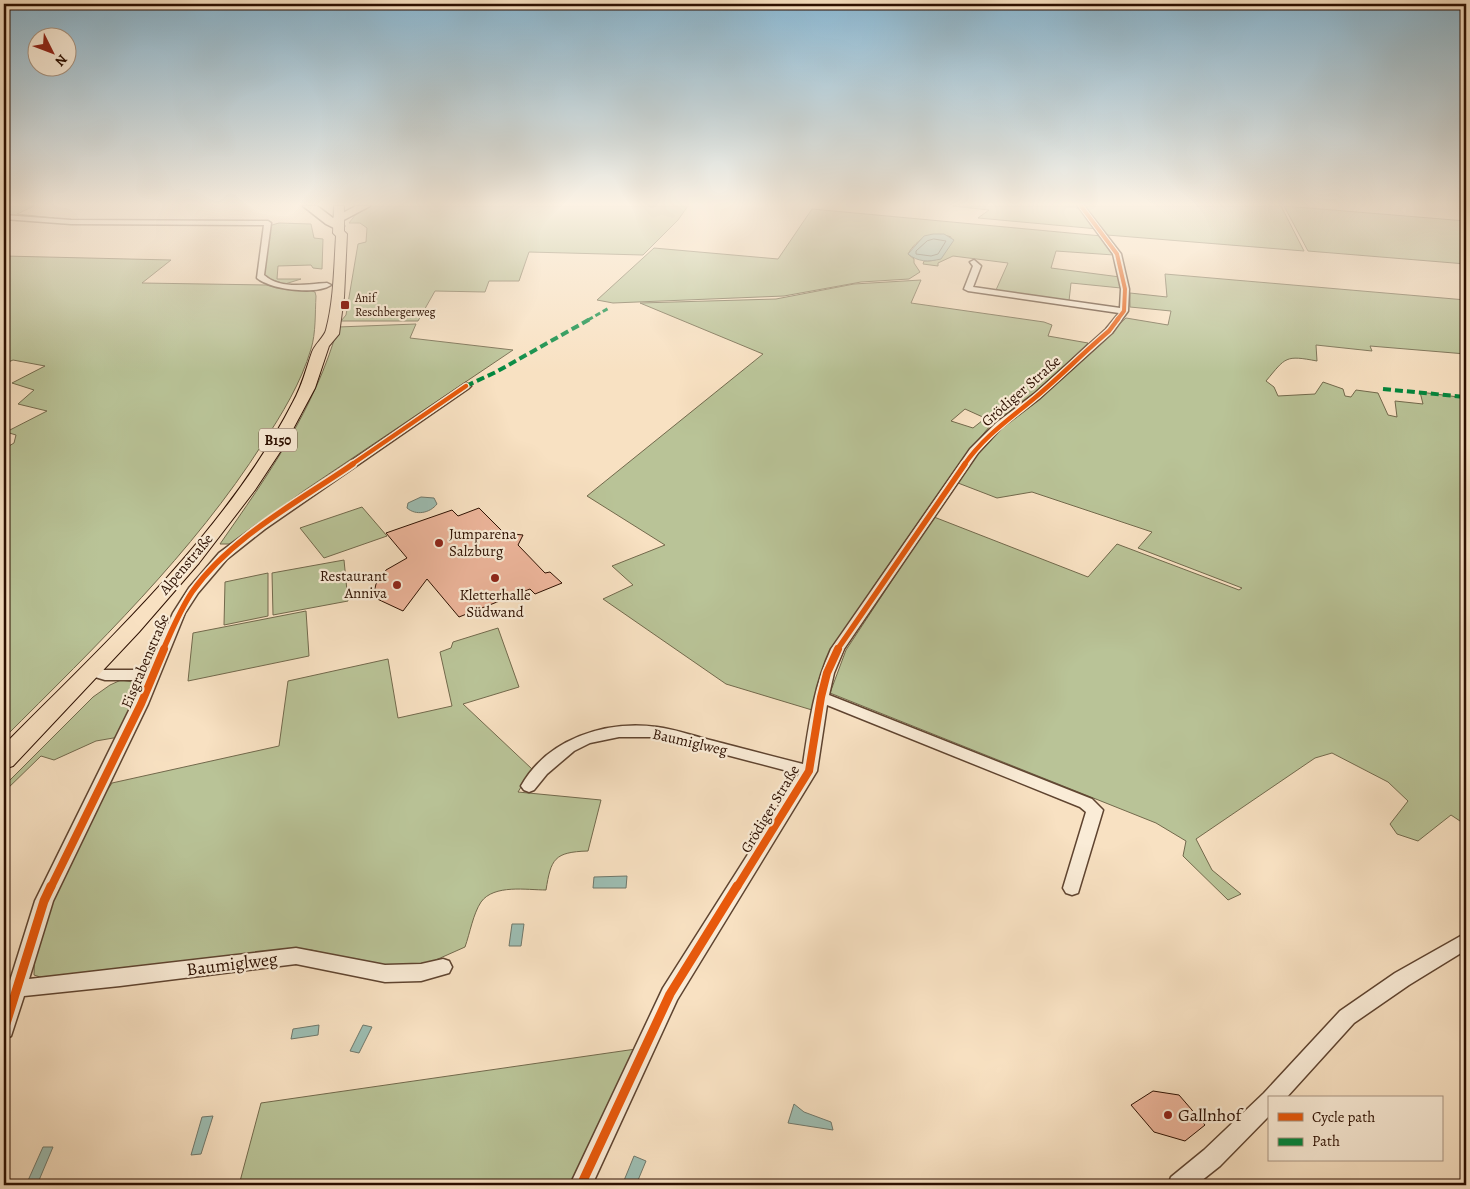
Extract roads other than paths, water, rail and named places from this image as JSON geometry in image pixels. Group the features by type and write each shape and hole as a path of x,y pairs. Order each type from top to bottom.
{"main road":[{"name":"Alpenstraße","path":"326,338 320,336 329,261"},
{"name":"Alpenstraße","path":"4,760 155,602 249,486 284,430 310,382 326,338 332,334 337,306 340,261"}],"street":[{"path":"262,261 260,276 265,282 292,288 327,285"},
{"path":"974,262 977,266 967,286 977,291 1124,310 1125,289 1119,261"},
{"name":"Grödiger Straße","path":"581,1185 670,994 809,771 821,697 827,673 838,649 974,451 999,425 1037,396 1078,356 1109,331 1124,310"},
{"name":"Eisgrabenstraße","path":"4,1030 19,988 44,901 154,674 179,613 193,591 223,556 302,498 466,386"},
{"name":"Eisgrabenstraße","path":"90,671 105,675 154,674"},
{"path":"821,697 1086,802 1095,810 1072,888"},
{"name":"Baumiglweg","path":"528,786 540,769 569,746 600,734 632,730 658,732 809,771"},
{"path":"1274,1096 1347,1017 1402,979 1466,941"},
{"name":"Baumiglweg","path":"19,988 120,978 296,956 321,958 356,969 389,976 420,974 443,967"},
{"path":"1179,1185 1212,1158 1268,1102"}],"water":[{"path":"421,497 434,498 437,504 431,510 419,513 407,508 408,503"},
{"path":"627,876 626,888 593,888 594,877"},
{"path":"512,924 524,924 521,946 509,946"},
{"path":"319,1025 318,1035 291,1039 293,1029"},
{"path":"363,1025 372,1027 359,1053 350,1051"},
{"path":"794,1104 804,1112 831,1122 833,1130 788,1123"},
{"path":"213,1116 201,1154 191,1155 202,1117"},
{"path":"43,1147 53,1147 37,1185 26,1185"},
{"path":"634,1156 646,1161 636,1185 623,1183"}],"place":[{"name":"Anif Reschbergerweg","path":"345,305"},
{"name":"Jumparena Salzburg","path":"439,543"},
{"name":"Kletterhalle Südwand","path":"495,578"},
{"name":"Restaurant Anniva","path":"397,585"},
{"name":"Gallnhof","path":"1168,1115"}]}
